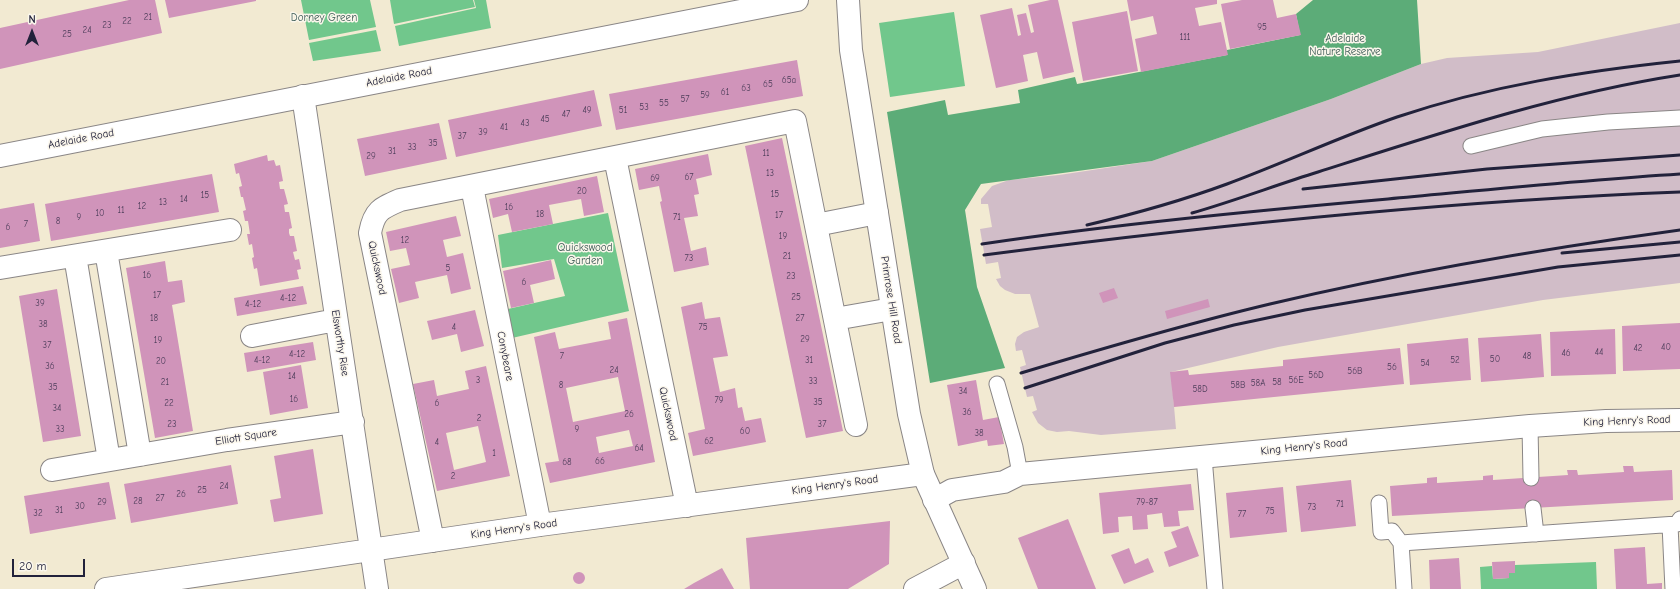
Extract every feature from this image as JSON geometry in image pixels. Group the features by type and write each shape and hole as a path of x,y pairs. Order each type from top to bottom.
{"street":[{"name":"Adelaide Road","path":"0,156 797,0"},
{"name":"Primrose Hill Road","path":"848,0 850,37 909,414 923,474 975,589"},
{"name":"Elsworthy Rise","path":"303,96 377,589"},
{"name":"Quickswood","path":"433,541 370,233 372,220 382,208 400,200 472,187 795,121 816,225"},
{"name":"Quickswood","path":"614,158 687,506"},
{"name":"Conybeare","path":"472,187 540,525"},
{"path":"856,425 816,225 877,213"},
{"path":"0,268 230,230"},
{"path":"106,251 140,455"},
{"path":"75,256 109,460"},
{"path":"835,319 892,308"},
{"path":"252,336 336,320"},
{"name":"King Henry's Road","path":"934,500 952,490 1004,482 1020,474 1375,439 1530,426 1606,421 1680,420"},
{"name":"Elliott Square","path":"52,470 227,440 352,422"},
{"name":"King Henry's Road","path":"106,589 372,551 540,525 923,474"},
{"path":"915,589 964,563"}],"lane":[{"path":"1471,146 1542,129 1608,122 1680,118"},
{"path":"997,384 1015,447 1020,474"},
{"path":"1530,426 1531,478"},
{"path":"1204,457 1215,589"},
{"path":"1379,503 1381,532 1392,531 1401,542 1404,589"},
{"path":"1533,508 1536,534"},
{"path":"1401,542 1536,534 1675,522 1673,589"}],"shaded area":[{"path":"1680,23 1680,283 1543,300 1278,347 1171,372 1176,429 1101,435 1069,431 1057,432 1047,430 1038,423 1032,412 1037,410 1033,396 1027,397 1020,367 1026,365 1022,350 1016,351 1015,344 1017,337 1024,332 1039,327 1030,294 1015,294 1005,290 1000,286 996,279 1001,278 998,262 986,264 980,229 992,227 988,204 981,204 981,199 992,186 1009,180 1059,175 1152,161 1331,99 1421,64 1447,58 1538,52"}],"green space":[{"name":"Dorney Green","path":"301,0 370,0 376,27 309,40"},
{"path":"390,0 473,0 475,7 394,24"},
{"path":"474,0 486,0 491,28 399,46 395,26 476,8"},
{"name":"Adelaide Nature Reserve","path":"1313,0 1417,0 1421,64 1331,99 1152,161 981,184 965,210 977,287 1005,368 930,383 887,112 945,100 948,115 1020,103 1018,90 1075,77 1077,84 1227,55 1227,50 1300,35 1296,14"},
{"path":"954,12 965,86 890,97 879,23"},
{"path":"376,30 381,51 313,61 309,43"},
{"name":"Quickswood Garden","path":"608,213 629,311 512,338 508,309 565,296 554,259 502,268 498,235"},
{"path":"1596,562 1597,589 1481,589 1480,567 1492,566 1493,579 1509,578 1509,573 1515,573 1515,565"}],"building":[{"path":"129,0 155,0 162,33 0,69 0,28"},
{"path":"165,0 256,0 256,1 169,18"},
{"path":"1050,0 1058,0 1074,72 1043,79 1037,52 1023,55 1028,81 996,88 980,15 1012,8 1018,36 1021,35 1017,15 1026,13 1031,33 1034,32 1028,5"},
{"path":"1127,0 1217,0 1217,4 1195,8 1199,26 1221,22 1228,55 1141,72 1135,39 1157,34 1153,16 1131,21"},
{"path":"1242,0 1273,0 1277,18 1296,14 1301,35 1230,49 1221,4"},
{"path":"1127,11 1138,71 1083,81 1072,22"},
{"path":"797,60 803,96 616,130 609,94"},
{"path":"594,90 602,126 456,157 448,120"},
{"path":"439,123 447,159 365,176 357,139"},
{"path":"782,138 843,431 806,438 745,146"},
{"path":"708,154 712,175 696,179 699,194 694,195 698,216 684,218 691,251 706,247 709,265 674,272 660,202 662,201 659,186 639,190 635,169"},
{"path":"267,155 268,161 274,160 276,166 280,165 283,181 279,182 280,189 284,189 288,204 284,205 285,212 289,212 292,228 289,229 289,233 290,236 294,236 297,251 293,252 295,260 299,259 301,269 297,270 299,279 260,286 257,268 254,269 252,244 249,245 247,234 250,234 248,221 245,221 243,211 246,210 239,187 242,186 239,173 236,174 234,164"},
{"path":"212,174 219,212 51,241 45,204"},
{"path":"597,176 604,212 584,216 581,199 549,205 553,224 512,232 508,214 493,218 489,199"},
{"path":"34,203 40,241 0,248 0,209"},
{"path":"456,216 461,236 443,240 447,257 463,253 471,289 451,294 447,275 415,282 419,298 399,303 391,269 410,265 406,248 390,251 386,232"},
{"path":"551,260 555,279 530,285 534,303 511,308 503,271"},
{"path":"165,261 168,282 182,280 185,302 172,305 193,431 155,438 126,268"},
{"path":"303,286 307,304 237,316 234,298"},
{"path":"1114,288 1118,298 1103,303 1099,293"},
{"path":"57,289 81,436 43,442 19,296"},
{"path":"1208,299 1210,307 1167,319 1165,311"},
{"path":"702,302 705,319 720,317 728,356 713,358 720,392 735,388 738,408 742,407 745,421 761,418 766,442 693,456 688,433 705,429 681,307"},
{"path":"475,310 484,346 461,352 457,334 432,340 427,321"},
{"path":"627,318 655,462 550,483 545,463 559,461 534,337 555,332 559,349 611,339 608,322","holes":["618,377 625,411 573,422 566,388","629,430 633,446 599,453 596,437"]},
{"path":"1680,323 1680,369 1623,371 1622,326"},
{"path":"1615,329 1616,374 1551,376 1550,332"},
{"path":"1541,334 1544,377 1481,382 1478,338"},
{"path":"1468,338 1471,380 1410,385 1407,344"},
{"path":"313,342 316,360 247,372 244,353"},
{"path":"1400,348 1404,384 1174,407 1170,372 1188,370 1189,375 1283,366 1283,360"},
{"path":"301,365 308,408 270,415 263,372"},
{"path":"486,366 510,476 437,491 413,384 434,380 437,396 469,389 465,371","holes":["478,426 486,462 454,470 446,433"]},
{"path":"976,380 983,420 999,417 1004,444 988,446 987,440 958,446 947,385"},
{"path":"313,449 323,514 274,522 270,500 281,498 274,456"},
{"path":"231,465 238,504 131,523 124,484"},
{"path":"1623,466 1633,466 1634,472 1672,470 1673,500 1392,516 1390,486 1427,483 1427,478 1437,477 1437,483 1483,480 1483,476 1493,475 1493,480 1568,475 1567,470 1577,470 1578,475 1624,472"},
{"path":"1351,480 1356,526 1301,532 1296,486"},
{"path":"109,482 116,519 30,534 24,496"},
{"path":"1191,484 1194,510 1178,511 1180,526 1164,527 1162,513 1147,515 1148,529 1133,530 1132,516 1118,517 1119,532 1103,534 1099,493"},
{"path":"1283,487 1287,532 1230,538 1226,493"},
{"path":"1068,519 1096,589 1038,589 1018,538"},
{"path":"890,521 889,564 848,589 750,589 746,538"},
{"path":"1188,526 1199,556 1169,567 1164,552 1177,547 1171,532"},
{"path":"1645,547 1647,584 1662,583 1662,589 1616,589 1614,549"},
{"path":"1129,548 1135,564 1148,558 1154,572 1124,584 1111,555"},
{"path":"1459,558 1461,589 1430,589 1429,560"},
{"path":"1515,561 1515,573 1509,573 1509,578 1493,579 1492,562"},
{"path":"722,568 734,589 684,589 694,583"},
{"path":"577,572 581,572 585,578 581,584 577,584 573,580 573,576"}],"railway":[{"path":"1087,225 1157,207 1210,190 1375,125 1432,106 1502,88 1537,81 1680,61"},
{"path":"1192,213 1407,143 1498,116 1588,93 1680,75"},
{"path":"1303,189 1487,169 1680,155"},
{"path":"982,244 1083,230 1236,213 1534,185 1680,174"},
{"path":"984,255 1244,224 1418,208 1505,201 1680,192"},
{"path":"1021,373 1176,328 1321,292 1474,262 1680,230"},
{"path":"1562,253 1680,242"},
{"path":"1025,388 1165,343 1234,325 1305,310 1558,267 1680,255"}]}
